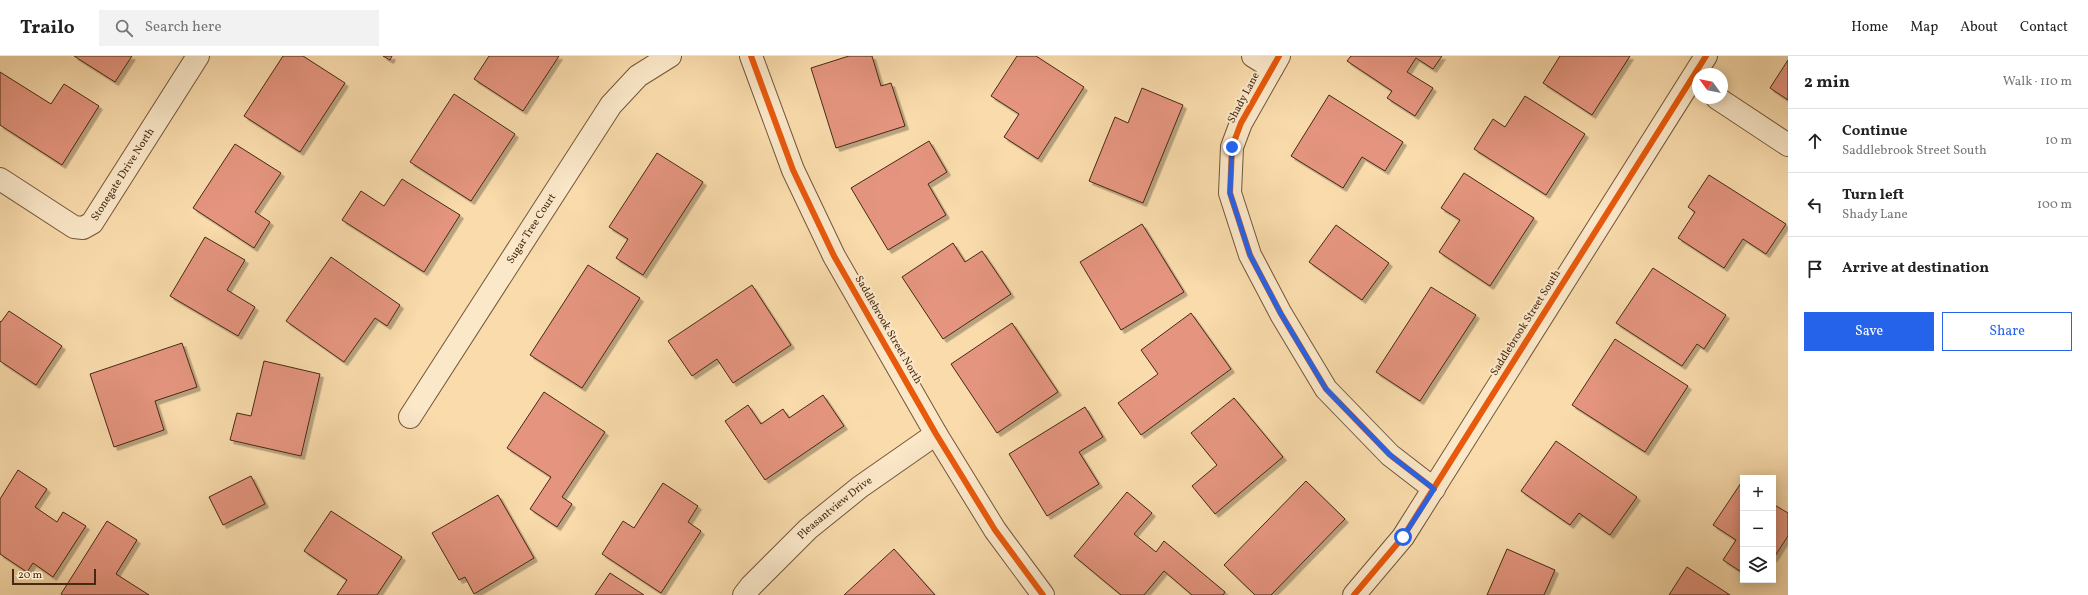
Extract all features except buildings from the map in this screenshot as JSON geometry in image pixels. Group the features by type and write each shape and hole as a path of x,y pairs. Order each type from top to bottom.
{"street":[{"name":"Stonegate Drive North","path":"0,179 74,227 83,228 92,223 198,56"},
{"name":"Sugar Tree Court","path":"410,417 611,105 638,76 670,56"},
{"name":"Saddlebrook Street North","path":"751,56 793,170 834,256 936,434 995,530 1043,595"},
{"path":"1253,56 1276,62"},
{"name":"Saddlebrook Street South","path":"1701,68 1706,56"},
{"name":"Shady Lane","path":"1276,62 1241,123 1232,147 1230,193 1250,255 1281,314 1326,389 1390,455 1434,489"},
{"name":"Saddlebrook Street South","path":"1354,595 1403,537 1692,86"},
{"path":"1726,104 1788,145"},
{"name":"Pleasantview Drive","path":"744,595 751,586 808,529 860,487 936,434"}],"cycle path":[{"path":"751,56 793,170 834,256 936,434 995,530 1043,595"},
{"path":"1279,56 1241,123 1232,147 1230,193 1250,255 1281,314 1326,389 1390,455 1434,489"},
{"path":"1354,595 1403,537 1706,56"}],"route":[{"path":"1232,147 1230,193 1250,255 1281,314 1326,389 1390,455 1434,489 1403,537"}]}
